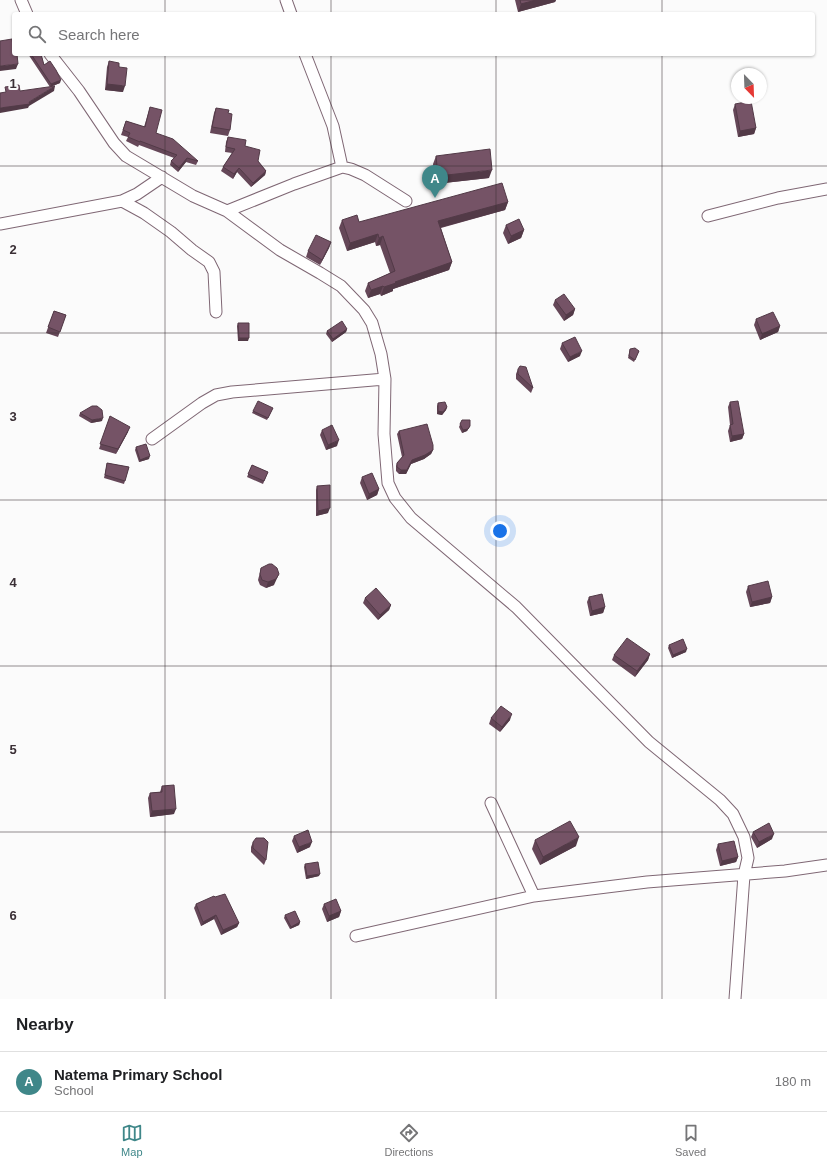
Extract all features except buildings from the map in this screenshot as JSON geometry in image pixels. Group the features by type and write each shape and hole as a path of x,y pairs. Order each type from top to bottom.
{"street":[{"path":"21,0 26,12"},
{"path":"286,0 290,12"},
{"path":"52,56 79,91 114,142 126,156 193,196 227,211 280,250 341,286 364,310 372,323 381,354 384,379 384,434 388,483 395,498 411,518 516,607 649,742 720,800 733,814 744,837 748,858 744,875 735,999"},
{"path":"306,56 333,126 342,167"},
{"path":"227,211 294,184 342,167 365,175 406,201"},
{"path":"0,224 122,201 137,194 162,177"},
{"path":"708,216 778,198 827,189"},
{"path":"122,201 171,232 209,262 214,272 216,312"},
{"path":"152,439 202,403 216,395 232,392 384,379"},
{"path":"491,803 534,896"},
{"path":"356,936 534,896 647,882 744,875 827,865"}],"place":[{"name":"Natema Primary School","path":"435,198"}]}
